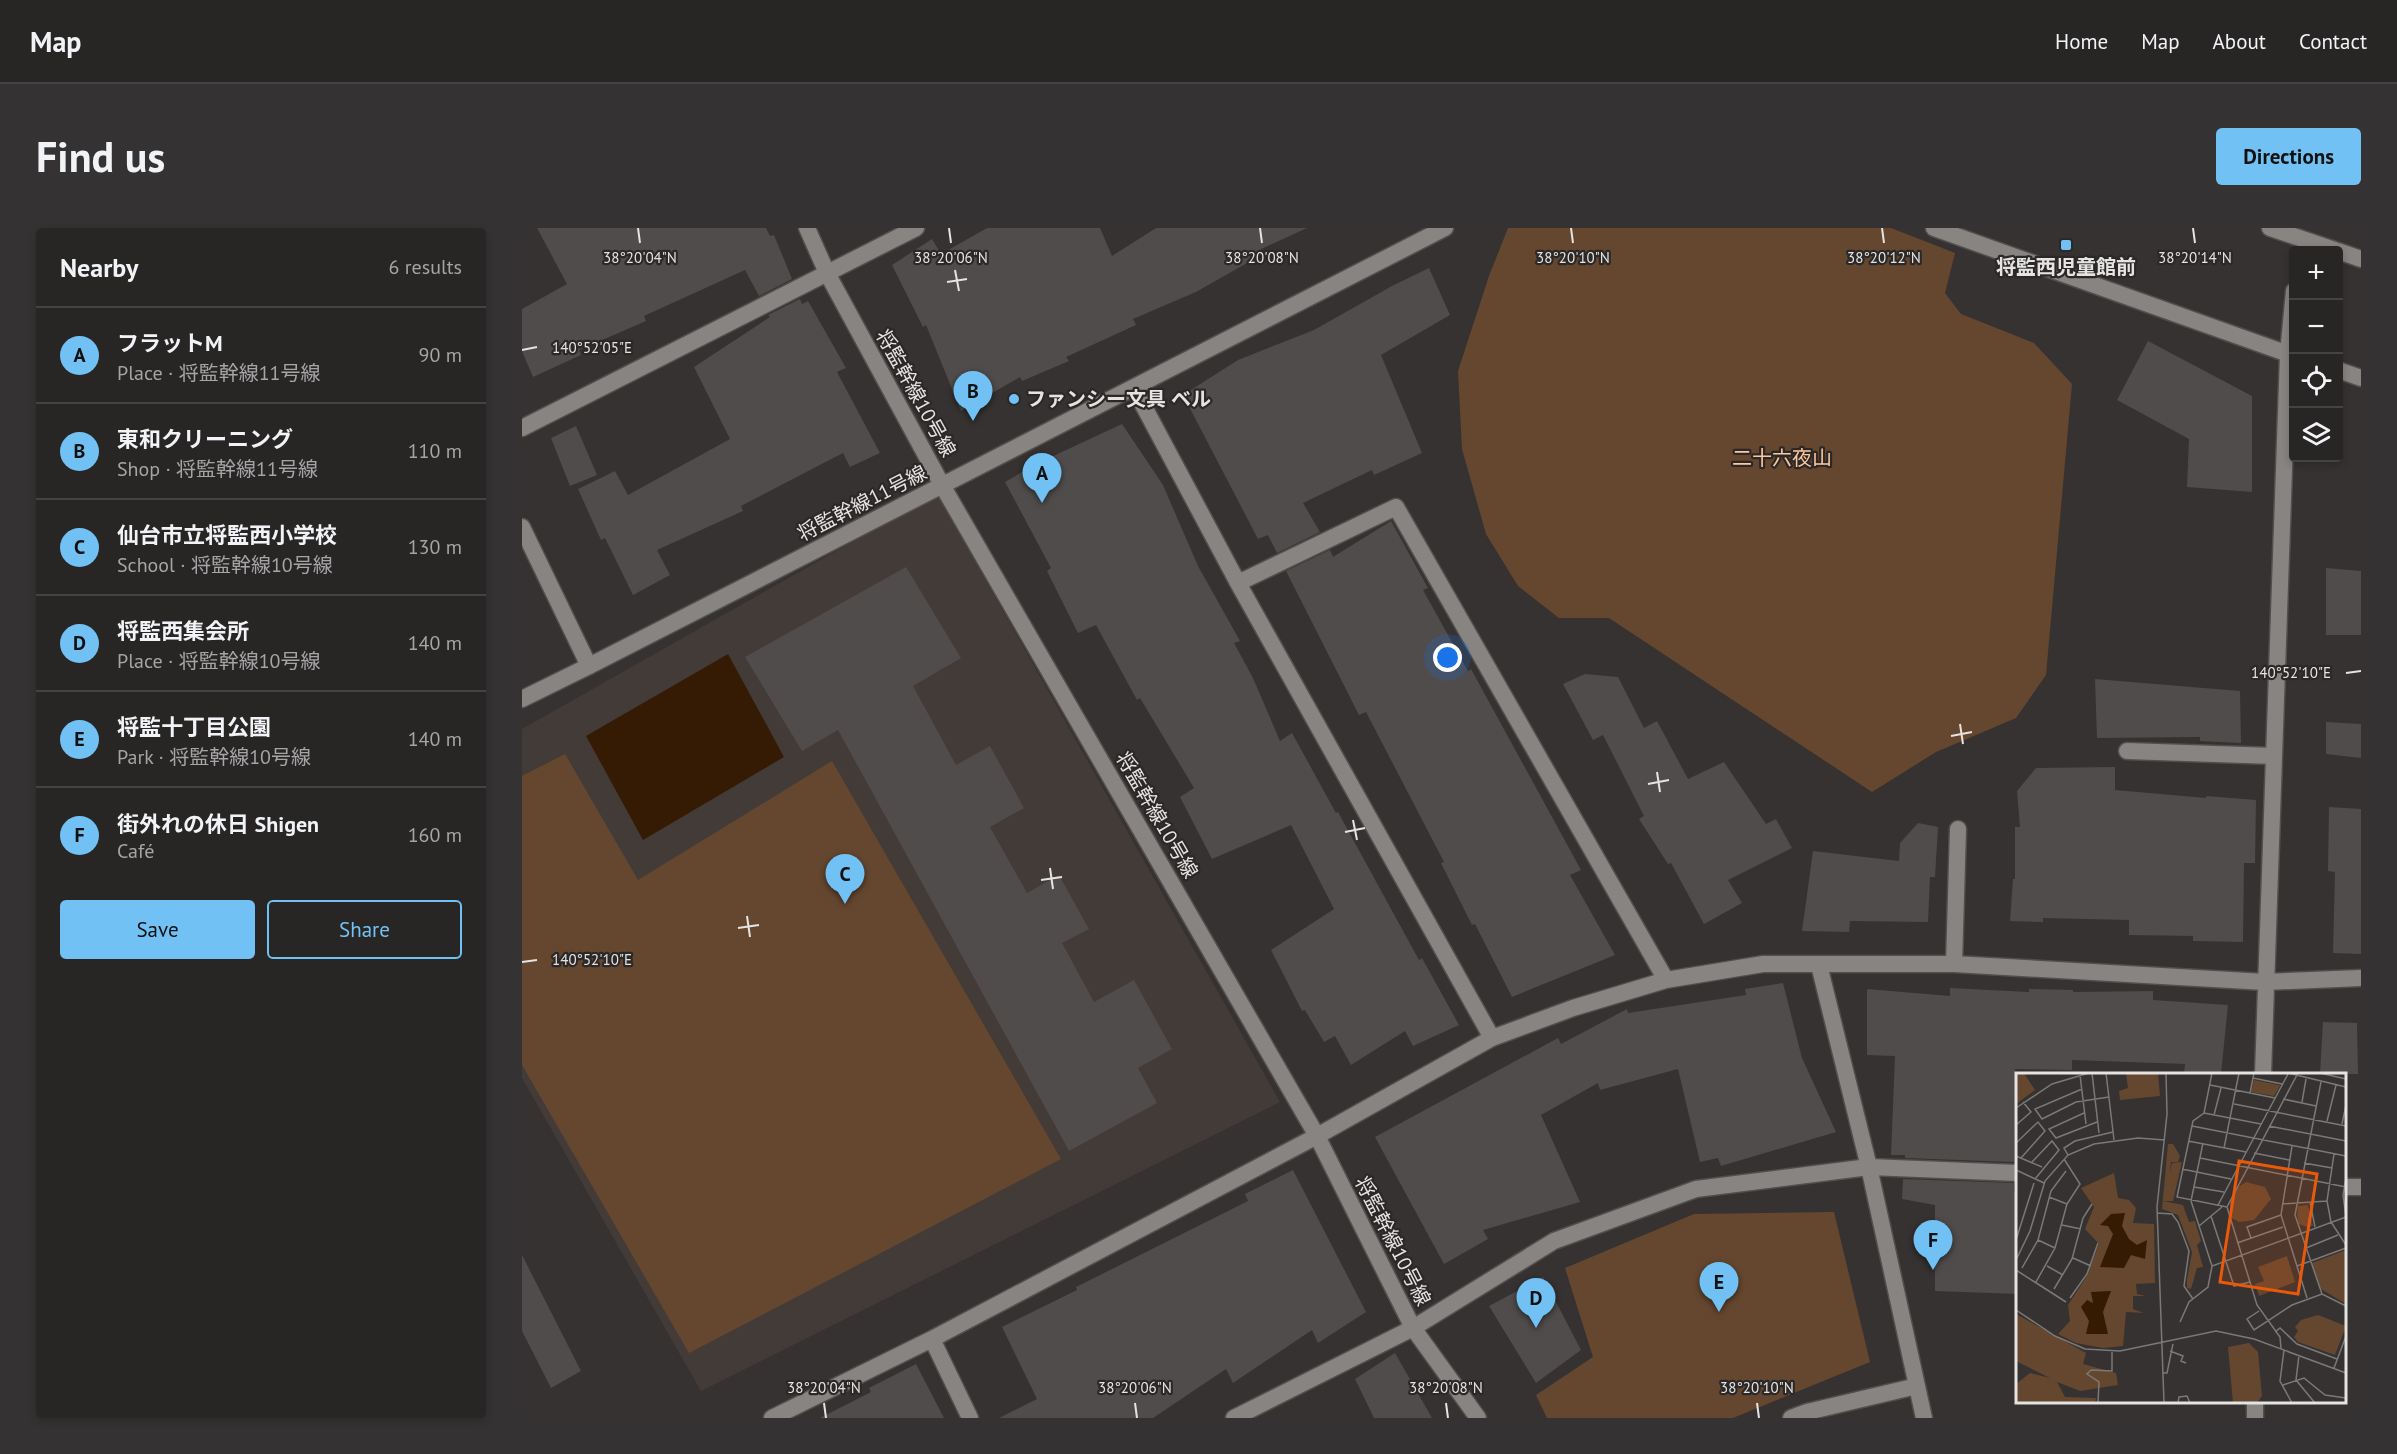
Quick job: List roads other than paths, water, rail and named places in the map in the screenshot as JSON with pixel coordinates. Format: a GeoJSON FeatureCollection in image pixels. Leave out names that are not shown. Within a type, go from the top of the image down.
{"type":"FeatureCollection","features":[{"type":"Feature","properties":{"kind":"street","name":"将監幹線10号線"},"geometry":{"type":"LineString","coordinates":[[807,228],[827,273],[942,485],[1317,1136],[1413,1328],[1478,1418]]}},
{"type":"Feature","properties":{"kind":"street"},"geometry":{"type":"LineString","coordinates":[[522,428],[916,228]]}},
{"type":"Feature","properties":{"kind":"street","name":"将監幹線11号線"},"geometry":{"type":"LineString","coordinates":[[522,699],[1445,228]]}},
{"type":"Feature","properties":{"kind":"street"},"geometry":{"type":"LineString","coordinates":[[1934,228],[2289,354]]}},
{"type":"Feature","properties":{"kind":"street"},"geometry":{"type":"LineString","coordinates":[[2270,228],[2320,246]]}},
{"type":"Feature","properties":{"kind":"street"},"geometry":{"type":"LineString","coordinates":[[2343,253],[2361,259]]}},
{"type":"Feature","properties":{"kind":"street"},"geometry":{"type":"LineString","coordinates":[[2291,354],[2294,300]]}},
{"type":"Feature","properties":{"kind":"street"},"geometry":{"type":"LineString","coordinates":[[2343,372],[2361,378]]}},
{"type":"Feature","properties":{"kind":"street"},"geometry":{"type":"LineString","coordinates":[[1134,388],[1238,583],[1492,1038]]}},
{"type":"Feature","properties":{"kind":"street"},"geometry":{"type":"LineString","coordinates":[[2263,1073],[2289,402]]}},
{"type":"Feature","properties":{"kind":"street"},"geometry":{"type":"LineString","coordinates":[[1238,583],[1396,507],[1666,980]]}},
{"type":"Feature","properties":{"kind":"street"},"geometry":{"type":"LineString","coordinates":[[522,527],[589,666]]}},
{"type":"Feature","properties":{"kind":"street"},"geometry":{"type":"LineString","coordinates":[[2127,751],[2274,756]]}},
{"type":"Feature","properties":{"kind":"street"},"geometry":{"type":"LineString","coordinates":[[1954,964],[1958,829]]}},
{"type":"Feature","properties":{"kind":"street"},"geometry":{"type":"LineString","coordinates":[[772,1418],[932,1339],[1317,1136],[1492,1038],[1573,1008],[1666,980],[1763,964],[1954,964],[2265,982],[2361,978]]}},
{"type":"Feature","properties":{"kind":"street"},"geometry":{"type":"LineString","coordinates":[[1819,965],[1869,1167],[1924,1418]]}},
{"type":"Feature","properties":{"kind":"street"},"geometry":{"type":"LineString","coordinates":[[1234,1418],[1413,1328],[1554,1241],[1696,1188],[1869,1167],[2016,1173]]}},
{"type":"Feature","properties":{"kind":"street"},"geometry":{"type":"LineString","coordinates":[[2346,1187],[2361,1188]]}},
{"type":"Feature","properties":{"kind":"street"},"geometry":{"type":"LineString","coordinates":[[932,1339],[970,1418]]}},
{"type":"Feature","properties":{"kind":"street"},"geometry":{"type":"LineString","coordinates":[[1791,1418],[1807,1412],[1917,1386]]}},
{"type":"Feature","properties":{"kind":"place","name":"将監西児童館前"},"geometry":{"type":"Point","coordinates":[2066,245]}},
{"type":"Feature","properties":{"kind":"place","name":"ファンシー文具 ベル"},"geometry":{"type":"Point","coordinates":[1014,399]}},
{"type":"Feature","properties":{"kind":"place","name":"東和クリーニング"},"geometry":{"type":"Point","coordinates":[973,421]}},
{"type":"Feature","properties":{"kind":"place","name":"フラットM"},"geometry":{"type":"Point","coordinates":[1042,503]}},
{"type":"Feature","properties":{"kind":"place","name":"仙台市立将監西小学校"},"geometry":{"type":"Point","coordinates":[845,904]}},
{"type":"Feature","properties":{"kind":"place","name":"街外れの休日 Shigen"},"geometry":{"type":"Point","coordinates":[1933,1270]}},
{"type":"Feature","properties":{"kind":"place","name":"将監十丁目公園"},"geometry":{"type":"Point","coordinates":[1719,1312]}},
{"type":"Feature","properties":{"kind":"place","name":"将監西集会所"},"geometry":{"type":"Point","coordinates":[1536,1328]}},
{"type":"Feature","properties":{"kind":"park label","name":"二十六夜山"},"geometry":{"type":"Point","coordinates":[1782,458]}}]}
